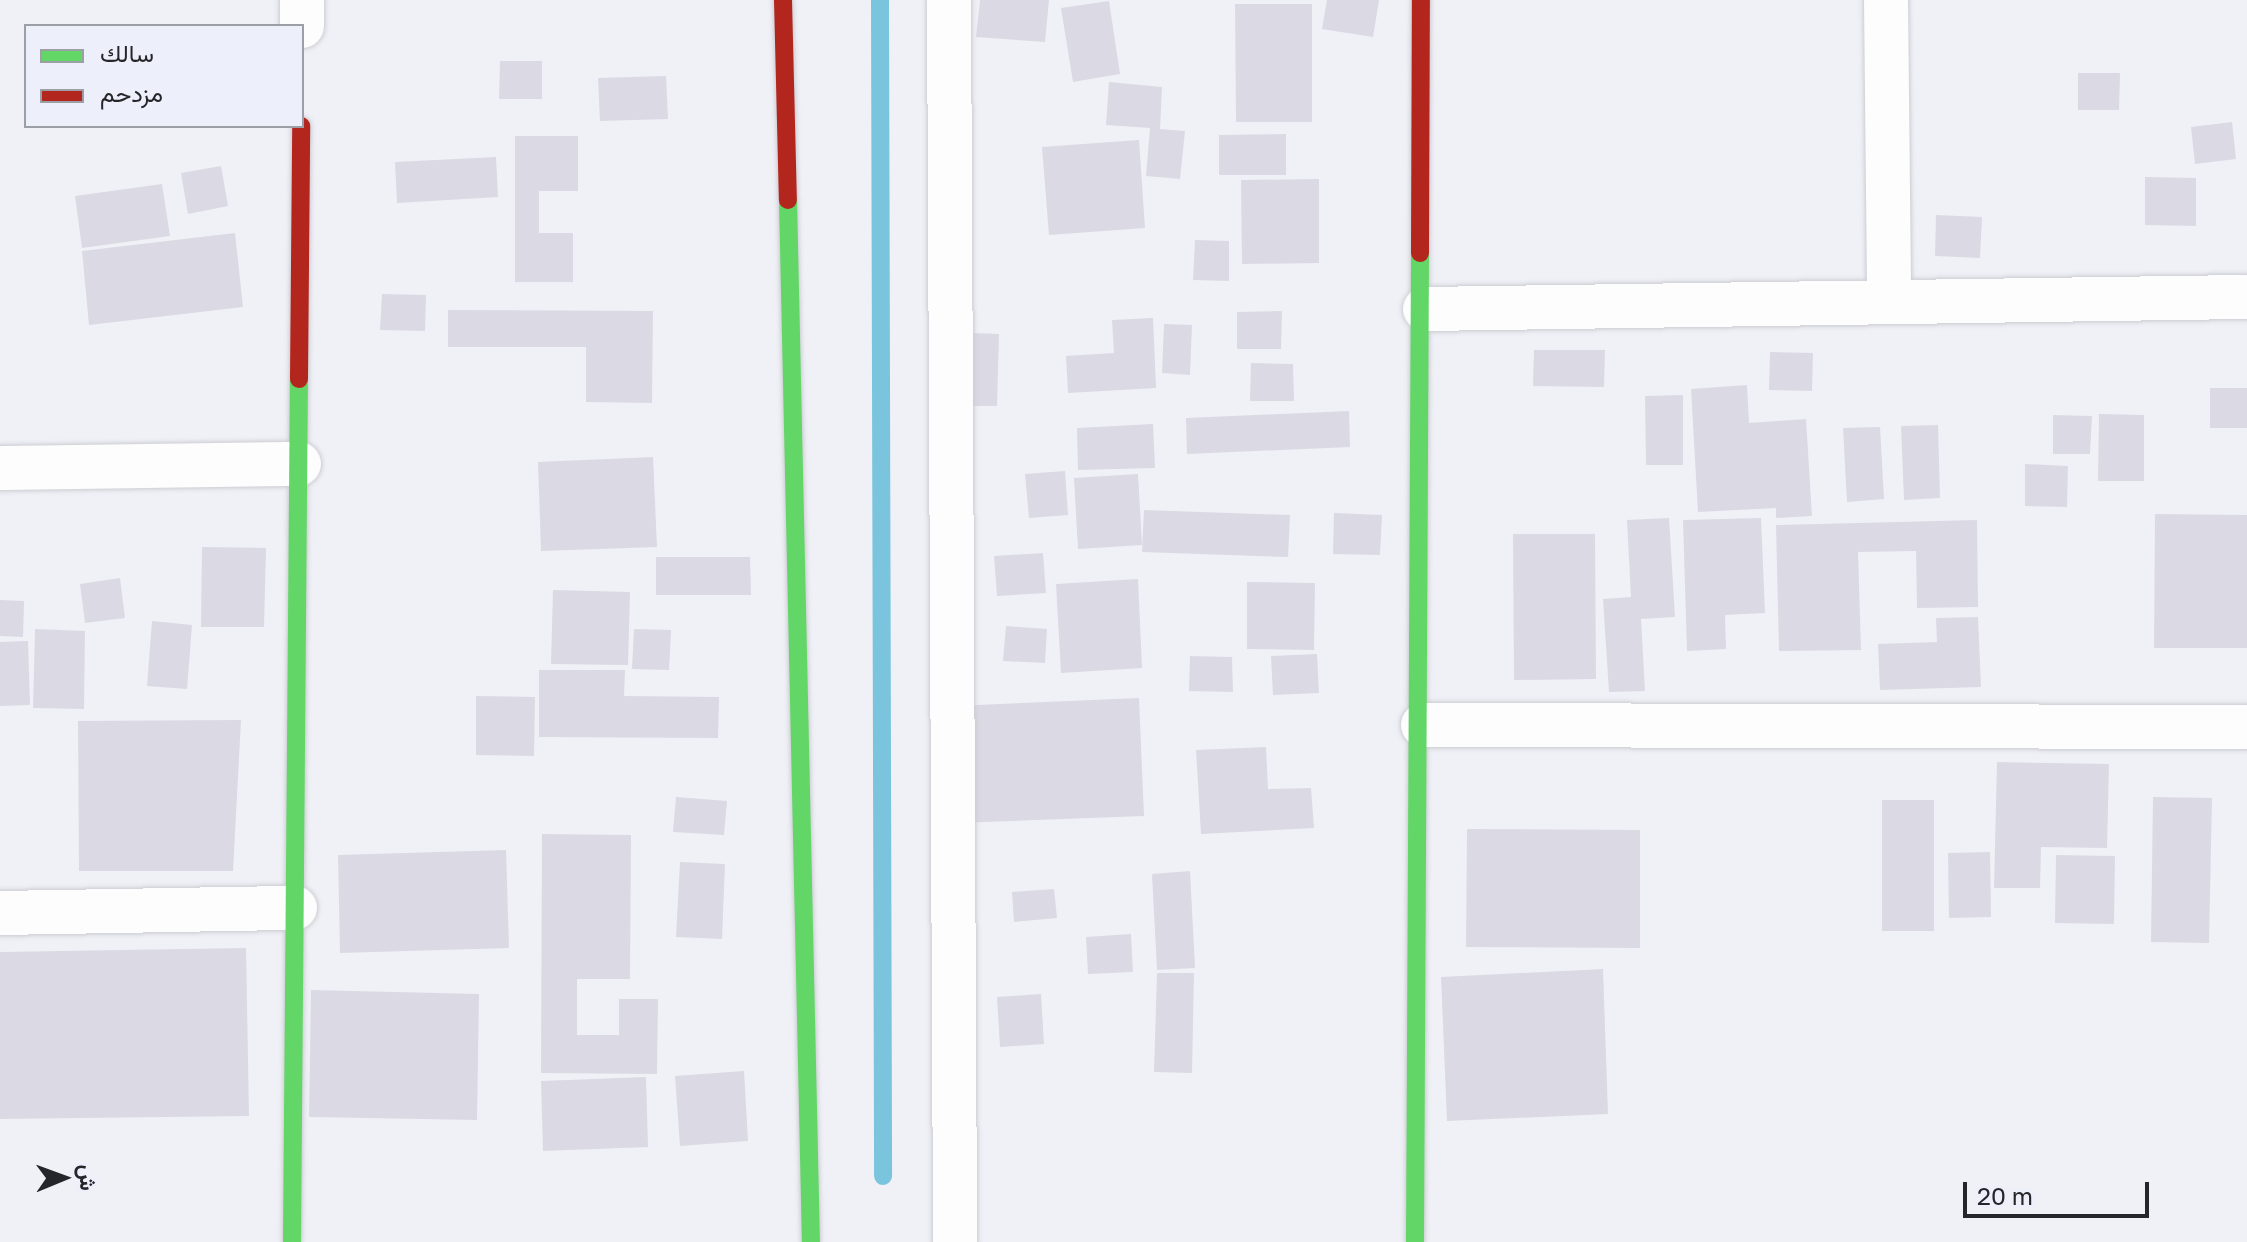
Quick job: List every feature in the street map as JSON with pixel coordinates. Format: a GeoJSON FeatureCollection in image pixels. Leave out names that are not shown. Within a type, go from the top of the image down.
{"type":"FeatureCollection","features":[{"type":"Feature","properties":{"kind":"street"},"geometry":{"type":"LineString","coordinates":[[302,0],[302,24]]}},
{"type":"Feature","properties":{"kind":"street"},"geometry":{"type":"LineString","coordinates":[[783,0],[811,1242]]}},
{"type":"Feature","properties":{"kind":"street"},"geometry":{"type":"LineString","coordinates":[[949,0],[955,1242]]}},
{"type":"Feature","properties":{"kind":"street"},"geometry":{"type":"LineString","coordinates":[[1415,1242],[1423,725],[1425,309],[1421,0]]}},
{"type":"Feature","properties":{"kind":"street"},"geometry":{"type":"LineString","coordinates":[[1886,0],[1889,301]]}},
{"type":"Feature","properties":{"kind":"street"},"geometry":{"type":"LineString","coordinates":[[292,1242],[301,128]]}},
{"type":"Feature","properties":{"kind":"street"},"geometry":{"type":"LineString","coordinates":[[1425,309],[2247,297]]}},
{"type":"Feature","properties":{"kind":"street"},"geometry":{"type":"LineString","coordinates":[[0,468],[299,464]]}},
{"type":"Feature","properties":{"kind":"street"},"geometry":{"type":"LineString","coordinates":[[1423,725],[2247,727]]}},
{"type":"Feature","properties":{"kind":"street"},"geometry":{"type":"LineString","coordinates":[[0,913],[295,908]]}},
{"type":"Feature","properties":{"kind":"building"},"geometry":{"type":"Polygon","coordinates":[[[980,0],[1049,0],[1045,42],[976,37],[980,0]]]}},
{"type":"Feature","properties":{"kind":"building"},"geometry":{"type":"Polygon","coordinates":[[[1327,0],[1379,0],[1373,37],[1322,29],[1327,0]]]}},
{"type":"Feature","properties":{"kind":"building"},"geometry":{"type":"Polygon","coordinates":[[[1109,1],[1120,74],[1073,82],[1061,8],[1109,1]]]}},
{"type":"Feature","properties":{"kind":"building"},"geometry":{"type":"Polygon","coordinates":[[[1235,4],[1312,4],[1312,122],[1236,122],[1235,4]]]}},
{"type":"Feature","properties":{"kind":"building"},"geometry":{"type":"Polygon","coordinates":[[[500,61],[542,61],[542,99],[499,99],[500,61]]]}},
{"type":"Feature","properties":{"kind":"building"},"geometry":{"type":"Polygon","coordinates":[[[2078,73],[2120,73],[2119,110],[2078,110],[2078,73]]]}},
{"type":"Feature","properties":{"kind":"building"},"geometry":{"type":"Polygon","coordinates":[[[666,76],[668,119],[600,121],[598,78],[666,76]]]}},
{"type":"Feature","properties":{"kind":"building"},"geometry":{"type":"Polygon","coordinates":[[[1109,82],[1162,87],[1160,129],[1185,131],[1180,179],[1146,176],[1150,128],[1106,125],[1109,82]]]}},
{"type":"Feature","properties":{"kind":"building"},"geometry":{"type":"Polygon","coordinates":[[[2232,122],[2236,159],[2195,164],[2191,127],[2232,122]]]}},
{"type":"Feature","properties":{"kind":"building"},"geometry":{"type":"Polygon","coordinates":[[[1286,134],[1286,175],[1219,175],[1219,135],[1286,134]]]}},
{"type":"Feature","properties":{"kind":"building"},"geometry":{"type":"Polygon","coordinates":[[[515,136],[578,136],[578,191],[539,191],[539,233],[573,233],[573,282],[515,282],[515,136]]]}},
{"type":"Feature","properties":{"kind":"building"},"geometry":{"type":"Polygon","coordinates":[[[1139,140],[1145,228],[1049,235],[1042,147],[1139,140]]]}},
{"type":"Feature","properties":{"kind":"building"},"geometry":{"type":"Polygon","coordinates":[[[496,157],[498,197],[397,203],[395,162],[496,157]]]}},
{"type":"Feature","properties":{"kind":"building"},"geometry":{"type":"Polygon","coordinates":[[[221,166],[228,206],[188,214],[181,173],[221,166]]]}},
{"type":"Feature","properties":{"kind":"building"},"geometry":{"type":"Polygon","coordinates":[[[2145,177],[2196,178],[2196,226],[2145,225],[2145,177]]]}},
{"type":"Feature","properties":{"kind":"building"},"geometry":{"type":"Polygon","coordinates":[[[1319,179],[1319,263],[1242,264],[1241,180],[1319,179]]]}},
{"type":"Feature","properties":{"kind":"building"},"geometry":{"type":"Polygon","coordinates":[[[162,184],[170,236],[82,248],[75,196],[162,184]]]}},
{"type":"Feature","properties":{"kind":"building"},"geometry":{"type":"Polygon","coordinates":[[[1936,215],[1982,217],[1980,258],[1935,256],[1936,215]]]}},
{"type":"Feature","properties":{"kind":"building"},"geometry":{"type":"Polygon","coordinates":[[[235,233],[243,307],[89,325],[82,251],[235,233]]]}},
{"type":"Feature","properties":{"kind":"building"},"geometry":{"type":"Polygon","coordinates":[[[1195,240],[1229,241],[1229,281],[1193,280],[1195,240]]]}},
{"type":"Feature","properties":{"kind":"building"},"geometry":{"type":"Polygon","coordinates":[[[382,294],[426,295],[425,331],[380,330],[382,294]]]}},
{"type":"Feature","properties":{"kind":"building"},"geometry":{"type":"Polygon","coordinates":[[[448,310],[653,311],[652,403],[586,402],[586,347],[448,347],[448,310]]]}},
{"type":"Feature","properties":{"kind":"building"},"geometry":{"type":"Polygon","coordinates":[[[1282,311],[1281,349],[1237,349],[1237,312],[1282,311]]]}},
{"type":"Feature","properties":{"kind":"building"},"geometry":{"type":"Polygon","coordinates":[[[1153,318],[1156,388],[1068,393],[1066,356],[1114,353],[1112,320],[1153,318]]]}},
{"type":"Feature","properties":{"kind":"building"},"geometry":{"type":"Polygon","coordinates":[[[1164,324],[1192,325],[1190,375],[1162,373],[1164,324]]]}},
{"type":"Feature","properties":{"kind":"building"},"geometry":{"type":"Polygon","coordinates":[[[972,333],[999,334],[997,406],[970,406],[972,333]]]}},
{"type":"Feature","properties":{"kind":"building"},"geometry":{"type":"Polygon","coordinates":[[[1534,350],[1605,350],[1604,387],[1533,386],[1534,350]]]}},
{"type":"Feature","properties":{"kind":"building"},"geometry":{"type":"Polygon","coordinates":[[[1770,352],[1813,353],[1812,391],[1769,390],[1770,352]]]}},
{"type":"Feature","properties":{"kind":"building"},"geometry":{"type":"Polygon","coordinates":[[[1251,363],[1293,364],[1294,401],[1250,401],[1251,363]]]}},
{"type":"Feature","properties":{"kind":"building"},"geometry":{"type":"Polygon","coordinates":[[[1747,385],[1749,423],[1806,419],[1812,516],[1776,518],[1776,508],[1698,512],[1691,389],[1747,385]]]}},
{"type":"Feature","properties":{"kind":"building"},"geometry":{"type":"Polygon","coordinates":[[[2210,388],[2247,388],[2247,428],[2210,428],[2210,388]]]}},
{"type":"Feature","properties":{"kind":"building"},"geometry":{"type":"Polygon","coordinates":[[[1683,395],[1683,465],[1646,465],[1645,396],[1683,395]]]}},
{"type":"Feature","properties":{"kind":"building"},"geometry":{"type":"Polygon","coordinates":[[[1349,411],[1350,447],[1187,454],[1186,418],[1349,411]]]}},
{"type":"Feature","properties":{"kind":"building"},"geometry":{"type":"Polygon","coordinates":[[[2099,414],[2144,415],[2144,481],[2098,481],[2099,414]]]}},
{"type":"Feature","properties":{"kind":"building"},"geometry":{"type":"Polygon","coordinates":[[[2053,415],[2092,416],[2090,454],[2053,454],[2053,415]]]}},
{"type":"Feature","properties":{"kind":"building"},"geometry":{"type":"Polygon","coordinates":[[[1153,424],[1155,468],[1078,470],[1077,428],[1153,424]]]}},
{"type":"Feature","properties":{"kind":"building"},"geometry":{"type":"Polygon","coordinates":[[[1938,425],[1940,498],[1904,500],[1901,426],[1938,425]]]}},
{"type":"Feature","properties":{"kind":"building"},"geometry":{"type":"Polygon","coordinates":[[[1880,427],[1884,499],[1847,502],[1843,428],[1880,427]]]}},
{"type":"Feature","properties":{"kind":"building"},"geometry":{"type":"Polygon","coordinates":[[[653,457],[657,547],[541,551],[538,462],[653,457]]]}},
{"type":"Feature","properties":{"kind":"building"},"geometry":{"type":"Polygon","coordinates":[[[2025,464],[2068,466],[2067,507],[2025,506],[2025,464]]]}},
{"type":"Feature","properties":{"kind":"building"},"geometry":{"type":"Polygon","coordinates":[[[1065,471],[1068,515],[1029,518],[1025,474],[1065,471]]]}},
{"type":"Feature","properties":{"kind":"building"},"geometry":{"type":"Polygon","coordinates":[[[1138,474],[1142,545],[1078,549],[1074,478],[1138,474]]]}},
{"type":"Feature","properties":{"kind":"building"},"geometry":{"type":"Polygon","coordinates":[[[1144,510],[1290,515],[1288,557],[1142,552],[1144,510]]]}},
{"type":"Feature","properties":{"kind":"building"},"geometry":{"type":"Polygon","coordinates":[[[1334,513],[1382,515],[1380,555],[1333,554],[1334,513]]]}},
{"type":"Feature","properties":{"kind":"building"},"geometry":{"type":"Polygon","coordinates":[[[2155,514],[2247,515],[2247,648],[2154,648],[2155,514]]]}},
{"type":"Feature","properties":{"kind":"building"},"geometry":{"type":"Polygon","coordinates":[[[1669,518],[1675,617],[1641,619],[1645,691],[1609,692],[1603,599],[1631,597],[1627,520],[1669,518]]]}},
{"type":"Feature","properties":{"kind":"building"},"geometry":{"type":"Polygon","coordinates":[[[1761,518],[1765,613],[1725,615],[1726,649],[1687,651],[1683,520],[1761,518]]]}},
{"type":"Feature","properties":{"kind":"building"},"geometry":{"type":"Polygon","coordinates":[[[1977,520],[1978,607],[1917,608],[1916,551],[1858,552],[1861,650],[1779,651],[1776,525],[1977,520]]]}},
{"type":"Feature","properties":{"kind":"building"},"geometry":{"type":"Polygon","coordinates":[[[1513,534],[1595,534],[1596,679],[1514,680],[1513,534]]]}},
{"type":"Feature","properties":{"kind":"building"},"geometry":{"type":"Polygon","coordinates":[[[202,547],[266,548],[264,627],[201,627],[202,547]]]}},
{"type":"Feature","properties":{"kind":"building"},"geometry":{"type":"Polygon","coordinates":[[[1043,553],[1046,593],[997,596],[994,556],[1043,553]]]}},
{"type":"Feature","properties":{"kind":"building"},"geometry":{"type":"Polygon","coordinates":[[[656,557],[750,557],[751,595],[656,595],[656,557]]]}},
{"type":"Feature","properties":{"kind":"building"},"geometry":{"type":"Polygon","coordinates":[[[120,578],[125,618],[85,623],[80,584],[120,578]]]}},
{"type":"Feature","properties":{"kind":"building"},"geometry":{"type":"Polygon","coordinates":[[[1138,579],[1142,668],[1061,673],[1056,584],[1138,579]]]}},
{"type":"Feature","properties":{"kind":"building"},"geometry":{"type":"Polygon","coordinates":[[[1247,582],[1315,583],[1314,650],[1247,649],[1247,582]]]}},
{"type":"Feature","properties":{"kind":"building"},"geometry":{"type":"Polygon","coordinates":[[[553,590],[630,592],[628,665],[551,664],[553,590]]]}},
{"type":"Feature","properties":{"kind":"building"},"geometry":{"type":"Polygon","coordinates":[[[0,600],[24,601],[23,637],[0,636],[0,600]]]}},
{"type":"Feature","properties":{"kind":"building"},"geometry":{"type":"Polygon","coordinates":[[[1978,617],[1981,687],[1880,690],[1878,644],[1937,642],[1936,618],[1978,617]]]}},
{"type":"Feature","properties":{"kind":"building"},"geometry":{"type":"Polygon","coordinates":[[[152,621],[192,625],[187,689],[147,686],[152,621]]]}},
{"type":"Feature","properties":{"kind":"building"},"geometry":{"type":"Polygon","coordinates":[[[1006,626],[1047,629],[1045,663],[1003,661],[1006,626]]]}},
{"type":"Feature","properties":{"kind":"building"},"geometry":{"type":"Polygon","coordinates":[[[35,629],[85,631],[84,709],[33,708],[35,629]]]}},
{"type":"Feature","properties":{"kind":"building"},"geometry":{"type":"Polygon","coordinates":[[[634,629],[671,630],[669,670],[632,669],[634,629]]]}},
{"type":"Feature","properties":{"kind":"building"},"geometry":{"type":"Polygon","coordinates":[[[28,641],[30,705],[0,706],[0,642],[28,641]]]}},
{"type":"Feature","properties":{"kind":"building"},"geometry":{"type":"Polygon","coordinates":[[[1317,654],[1319,693],[1273,695],[1271,656],[1317,654]]]}},
{"type":"Feature","properties":{"kind":"building"},"geometry":{"type":"Polygon","coordinates":[[[1190,656],[1232,657],[1233,692],[1189,691],[1190,656]]]}},
{"type":"Feature","properties":{"kind":"building"},"geometry":{"type":"Polygon","coordinates":[[[539,670],[625,670],[624,696],[719,697],[718,738],[539,737],[539,670]]]}},
{"type":"Feature","properties":{"kind":"building"},"geometry":{"type":"Polygon","coordinates":[[[476,696],[535,697],[534,756],[476,755],[476,696]]]}},
{"type":"Feature","properties":{"kind":"building"},"geometry":{"type":"Polygon","coordinates":[[[1139,698],[1144,816],[958,823],[954,706],[1139,698]]]}},
{"type":"Feature","properties":{"kind":"building"},"geometry":{"type":"Polygon","coordinates":[[[241,720],[233,871],[79,871],[78,721],[241,720]]]}},
{"type":"Feature","properties":{"kind":"building"},"geometry":{"type":"Polygon","coordinates":[[[1266,747],[1268,789],[1311,788],[1314,828],[1201,834],[1196,750],[1266,747]]]}},
{"type":"Feature","properties":{"kind":"building"},"geometry":{"type":"Polygon","coordinates":[[[1997,762],[2109,764],[2107,848],[2041,847],[2040,888],[1994,888],[1997,762]]]}},
{"type":"Feature","properties":{"kind":"building"},"geometry":{"type":"Polygon","coordinates":[[[676,797],[727,801],[724,835],[673,832],[676,797]]]}},
{"type":"Feature","properties":{"kind":"building"},"geometry":{"type":"Polygon","coordinates":[[[2153,797],[2212,798],[2209,943],[2151,942],[2153,797]]]}},
{"type":"Feature","properties":{"kind":"building"},"geometry":{"type":"Polygon","coordinates":[[[1882,800],[1934,800],[1934,931],[1882,931],[1882,800]]]}},
{"type":"Feature","properties":{"kind":"building"},"geometry":{"type":"Polygon","coordinates":[[[1467,829],[1640,830],[1640,948],[1466,947],[1467,829]]]}},
{"type":"Feature","properties":{"kind":"building"},"geometry":{"type":"Polygon","coordinates":[[[542,834],[631,835],[630,979],[577,979],[577,1035],[619,1035],[619,999],[658,999],[657,1074],[541,1073],[542,834]]]}},
{"type":"Feature","properties":{"kind":"building"},"geometry":{"type":"Polygon","coordinates":[[[506,850],[509,948],[340,953],[338,855],[506,850]]]}},
{"type":"Feature","properties":{"kind":"building"},"geometry":{"type":"Polygon","coordinates":[[[1990,852],[1991,917],[1949,918],[1948,853],[1990,852]]]}},
{"type":"Feature","properties":{"kind":"building"},"geometry":{"type":"Polygon","coordinates":[[[2056,855],[2115,856],[2114,924],[2055,923],[2056,855]]]}},
{"type":"Feature","properties":{"kind":"building"},"geometry":{"type":"Polygon","coordinates":[[[680,862],[725,864],[722,939],[676,937],[680,862]]]}},
{"type":"Feature","properties":{"kind":"building"},"geometry":{"type":"Polygon","coordinates":[[[1190,871],[1195,968],[1157,970],[1152,874],[1190,871]]]}},
{"type":"Feature","properties":{"kind":"building"},"geometry":{"type":"Polygon","coordinates":[[[1054,889],[1057,918],[1014,922],[1012,892],[1054,889]]]}},
{"type":"Feature","properties":{"kind":"building"},"geometry":{"type":"Polygon","coordinates":[[[1131,934],[1133,972],[1088,974],[1086,937],[1131,934]]]}},
{"type":"Feature","properties":{"kind":"building"},"geometry":{"type":"Polygon","coordinates":[[[246,948],[249,1116],[0,1119],[0,952],[246,948]]]}},
{"type":"Feature","properties":{"kind":"building"},"geometry":{"type":"Polygon","coordinates":[[[1603,969],[1608,1114],[1447,1121],[1441,977],[1603,969]]]}},
{"type":"Feature","properties":{"kind":"building"},"geometry":{"type":"Polygon","coordinates":[[[1157,973],[1194,973],[1192,1073],[1154,1072],[1157,973]]]}},
{"type":"Feature","properties":{"kind":"building"},"geometry":{"type":"Polygon","coordinates":[[[311,990],[479,994],[477,1120],[309,1117],[311,990]]]}},
{"type":"Feature","properties":{"kind":"building"},"geometry":{"type":"Polygon","coordinates":[[[1041,994],[1044,1044],[1000,1047],[997,997],[1041,994]]]}},
{"type":"Feature","properties":{"kind":"building"},"geometry":{"type":"Polygon","coordinates":[[[744,1071],[748,1141],[680,1146],[675,1076],[744,1071]]]}},
{"type":"Feature","properties":{"kind":"building"},"geometry":{"type":"Polygon","coordinates":[[[646,1077],[648,1147],[543,1151],[541,1081],[646,1077]]]}},
{"type":"Feature","properties":{"kind":"waterway"},"geometry":{"type":"LineString","coordinates":[[880,0],[883,1176]]}},
{"type":"Feature","properties":{"kind":"traffic: fast"},"geometry":{"type":"LineString","coordinates":[[788,200],[811,1242]]}},
{"type":"Feature","properties":{"kind":"traffic: fast"},"geometry":{"type":"LineString","coordinates":[[1415,1242],[1420,253]]}},
{"type":"Feature","properties":{"kind":"traffic: fast"},"geometry":{"type":"LineString","coordinates":[[292,1242],[299,379]]}},
{"type":"Feature","properties":{"kind":"traffic: jam"},"geometry":{"type":"LineString","coordinates":[[783,0],[788,200]]}},
{"type":"Feature","properties":{"kind":"traffic: jam"},"geometry":{"type":"LineString","coordinates":[[1420,253],[1421,0]]}},
{"type":"Feature","properties":{"kind":"traffic: jam"},"geometry":{"type":"LineString","coordinates":[[299,379],[301,128]]}}]}
